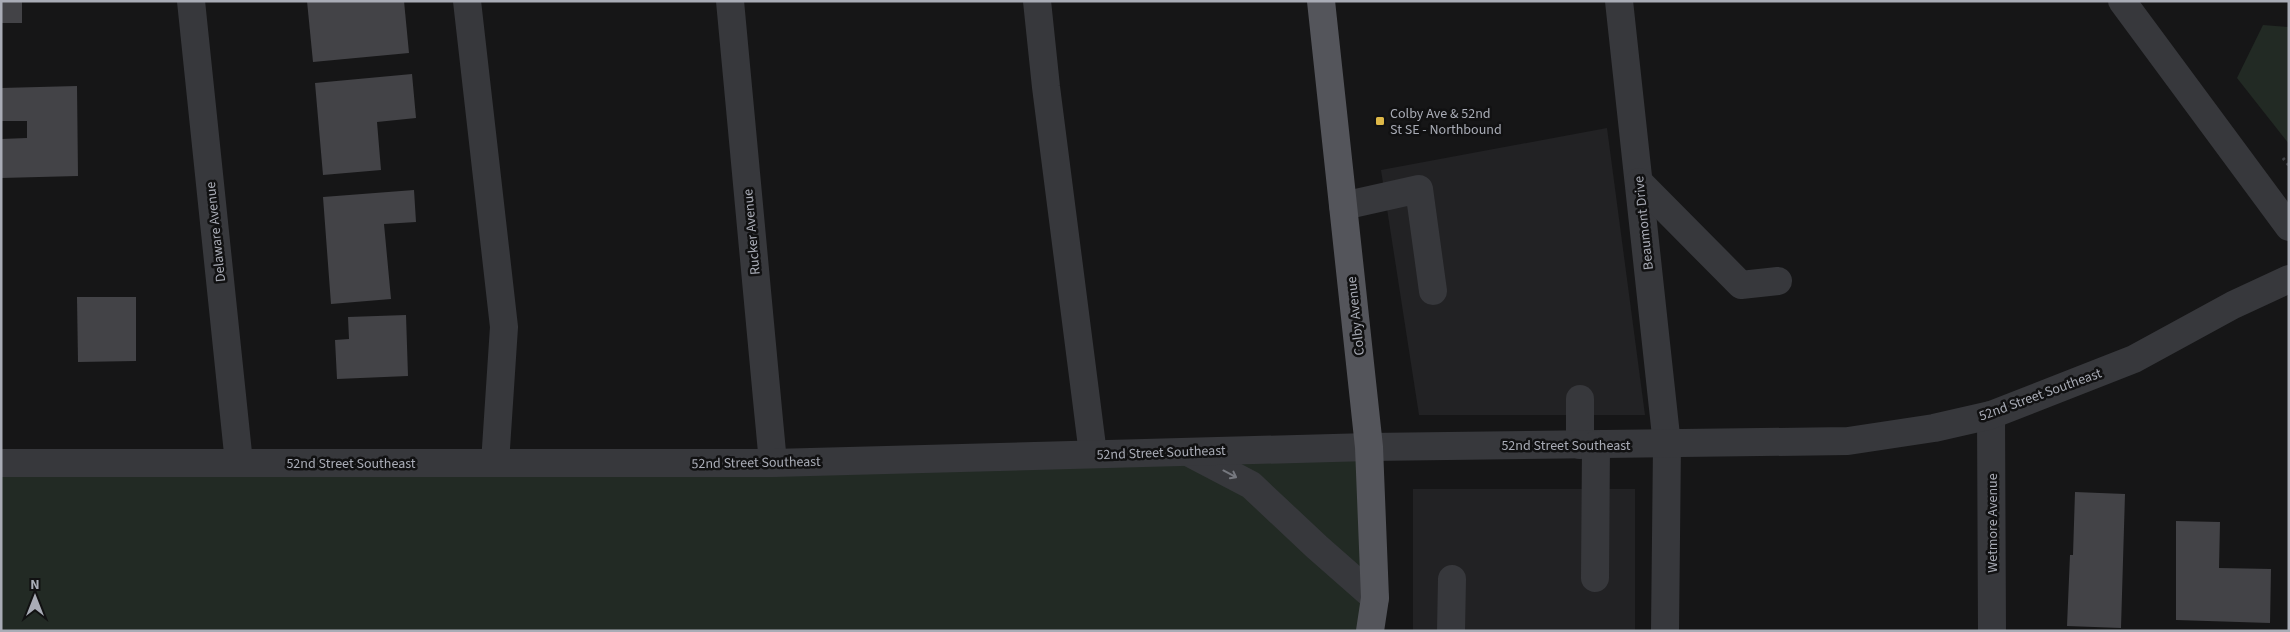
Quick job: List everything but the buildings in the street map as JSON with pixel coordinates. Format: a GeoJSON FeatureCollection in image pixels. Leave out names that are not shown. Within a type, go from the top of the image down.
{"type":"FeatureCollection","features":[{"type":"Feature","properties":{"kind":"main road","name":"Colby Avenue"},"geometry":{"type":"LineString","coordinates":[[1321,1],[1369,447],[1375,598],[1370,631]]}},
{"type":"Feature","properties":{"kind":"street","name":"Delaware Avenue"},"geometry":{"type":"LineString","coordinates":[[191,1],[239,463]]}},
{"type":"Feature","properties":{"kind":"street"},"geometry":{"type":"LineString","coordinates":[[467,1],[504,327],[494,463]]}},
{"type":"Feature","properties":{"kind":"street","name":"Rucker Avenue"},"geometry":{"type":"LineString","coordinates":[[730,1],[773,463]]}},
{"type":"Feature","properties":{"kind":"street"},"geometry":{"type":"LineString","coordinates":[[1038,1],[1046,87],[1093,454]]}},
{"type":"Feature","properties":{"kind":"street","name":"Beaumont Drive"},"geometry":{"type":"LineString","coordinates":[[1619,1],[1668,445],[1665,631]]}},
{"type":"Feature","properties":{"kind":"street"},"geometry":{"type":"LineString","coordinates":[[2122,1],[2289,227]]}},
{"type":"Feature","properties":{"kind":"street"},"geometry":{"type":"LineString","coordinates":[[1639,182],[1740,285],[1778,281]]}},
{"type":"Feature","properties":{"kind":"street"},"geometry":{"type":"LineString","coordinates":[[1343,206],[1419,189],[1433,291]]}},
{"type":"Feature","properties":{"kind":"street","name":"52nd Street Southeast"},"geometry":{"type":"LineString","coordinates":[[1,463],[773,463],[1369,447],[1668,445],[1848,441],[1934,428],[1992,415],[2134,358],[2289,279]]}},
{"type":"Feature","properties":{"kind":"street"},"geometry":{"type":"LineString","coordinates":[[1580,400],[1588,445],[1595,578]]}},
{"type":"Feature","properties":{"kind":"street","name":"Wetmore Avenue"},"geometry":{"type":"LineString","coordinates":[[1992,415],[1992,631]]}},
{"type":"Feature","properties":{"kind":"street"},"geometry":{"type":"LineString","coordinates":[[1187,452],[1251,485],[1375,598]]}},
{"type":"Feature","properties":{"kind":"street"},"geometry":{"type":"LineString","coordinates":[[1451,631],[1452,579]]}},
{"type":"Feature","properties":{"kind":"shaded area"},"geometry":{"type":"Polygon","coordinates":[[[2263,25],[2289,27],[2289,144],[2237,78],[2263,25]]]}},
{"type":"Feature","properties":{"kind":"shaded area"},"geometry":{"type":"Polygon","coordinates":[[[1607,128],[1645,415],[1419,415],[1381,170],[1607,128]]]}},
{"type":"Feature","properties":{"kind":"shaded area"},"geometry":{"type":"Polygon","coordinates":[[[1369,447],[1370,631],[1,631],[1,463],[1369,447]]]}},
{"type":"Feature","properties":{"kind":"shaded area"},"geometry":{"type":"Polygon","coordinates":[[[1413,489],[1635,489],[1635,631],[1413,631],[1413,489]]]}},
{"type":"Feature","properties":{"kind":"place","name":"Colby Ave & 52nd St SE - Northbound"},"geometry":{"type":"Point","coordinates":[1380,121]}}]}
